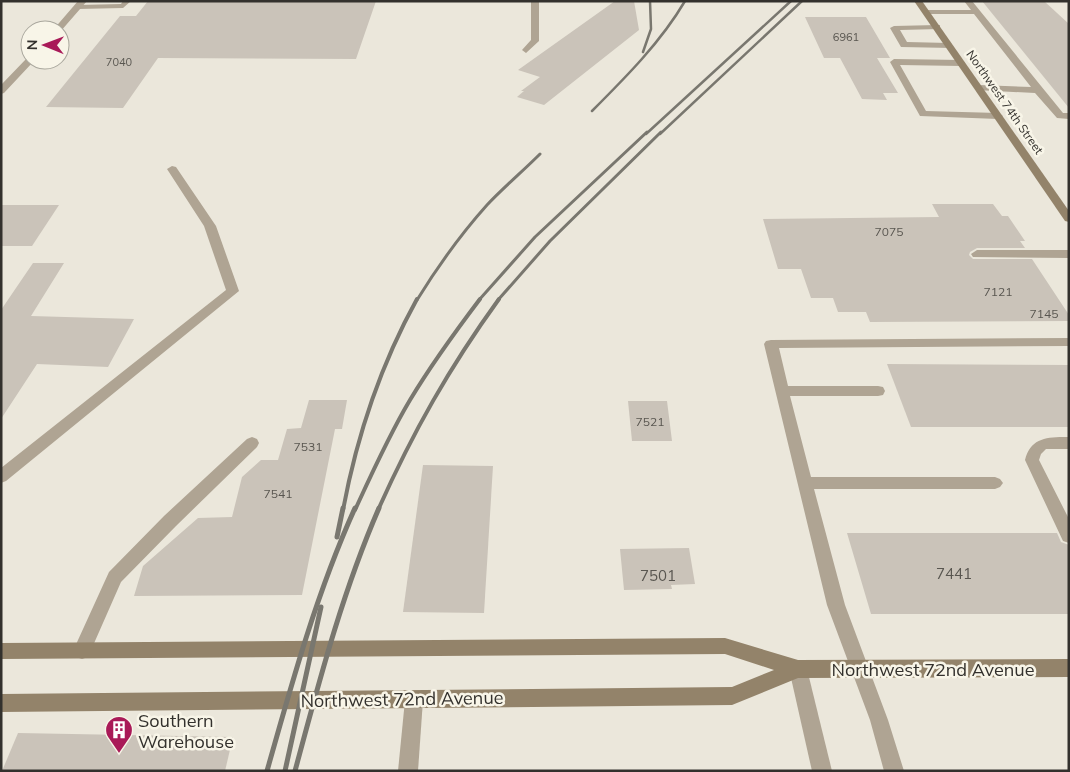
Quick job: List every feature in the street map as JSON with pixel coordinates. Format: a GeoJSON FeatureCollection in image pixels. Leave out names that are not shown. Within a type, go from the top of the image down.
{"type":"FeatureCollection","features":[{"type":"Feature","properties":{"kind":"main road","name":"Northwest 74th Street"},"geometry":{"type":"LineString","coordinates":[[918,1],[1069,219]]}},
{"type":"Feature","properties":{"kind":"main road","name":"Northwest 72nd Avenue"},"geometry":{"type":"LineString","coordinates":[[1,651],[725,646],[798,670]]}},
{"type":"Feature","properties":{"kind":"main road","name":"Northwest 72nd Avenue"},"geometry":{"type":"LineString","coordinates":[[1,703],[732,696],[798,670],[860,668],[1069,668]]}},
{"type":"Feature","properties":{"kind":"street"},"geometry":{"type":"LineString","coordinates":[[66,20],[81,4],[123,6],[127,1]]}},
{"type":"Feature","properties":{"kind":"street"},"geometry":{"type":"LineString","coordinates":[[526,50],[535,41],[535,1]]}},
{"type":"Feature","properties":{"kind":"street"},"geometry":{"type":"LineString","coordinates":[[968,1],[1060,116],[1069,116]]}},
{"type":"Feature","properties":{"kind":"street"},"geometry":{"type":"LineString","coordinates":[[926,12],[977,12]]}},
{"type":"Feature","properties":{"kind":"street"},"geometry":{"type":"LineString","coordinates":[[937,28],[894,28],[904,45],[949,46]]}},
{"type":"Feature","properties":{"kind":"street"},"geometry":{"type":"LineString","coordinates":[[961,63],[894,62],[923,114],[998,116]]}},
{"type":"Feature","properties":{"kind":"street"},"geometry":{"type":"LineString","coordinates":[[1,91],[21,70]]}},
{"type":"Feature","properties":{"kind":"street"},"geometry":{"type":"LineString","coordinates":[[979,88],[1038,90]]}},
{"type":"Feature","properties":{"kind":"street"},"geometry":{"type":"LineString","coordinates":[[1,477],[233,291],[210,226],[172,169]]}},
{"type":"Feature","properties":{"kind":"street"},"geometry":{"type":"LineString","coordinates":[[977,254],[1069,254]]}},
{"type":"Feature","properties":{"kind":"street"},"geometry":{"type":"LineString","coordinates":[[894,771],[879,720],[836,605],[771,344],[1069,342]]}},
{"type":"Feature","properties":{"kind":"street"},"geometry":{"type":"LineString","coordinates":[[782,391],[878,391]]}},
{"type":"Feature","properties":{"kind":"street"},"geometry":{"type":"LineString","coordinates":[[82,651],[115,577],[170,521],[252,443]]}},
{"type":"Feature","properties":{"kind":"street"},"geometry":{"type":"LineString","coordinates":[[1069,443],[1045,443],[1037,447],[1033,452],[1032,460],[1069,536]]}},
{"type":"Feature","properties":{"kind":"street"},"geometry":{"type":"LineString","coordinates":[[805,483],[996,483]]}},
{"type":"Feature","properties":{"kind":"street"},"geometry":{"type":"LineString","coordinates":[[798,670],[822,771]]}},
{"type":"Feature","properties":{"kind":"street"},"geometry":{"type":"LineString","coordinates":[[408,771],[414,700]]}},
{"type":"Feature","properties":{"kind":"building"},"geometry":{"type":"Polygon","coordinates":[[[148,1],[376,1],[356,59],[158,58],[123,108],[46,107],[120,16],[136,16],[148,1]]]}},
{"type":"Feature","properties":{"kind":"building"},"geometry":{"type":"Polygon","coordinates":[[[615,1],[634,1],[639,30],[544,105],[517,97],[524,91],[521,91],[540,77],[518,70],[615,1]]]}},
{"type":"Feature","properties":{"kind":"building"},"geometry":{"type":"Polygon","coordinates":[[[982,1],[1044,1],[1069,24],[1069,108],[982,1]]]}},
{"type":"Feature","properties":{"kind":"building"},"geometry":{"type":"Polygon","coordinates":[[[805,17],[866,17],[890,58],[877,58],[898,93],[883,93],[887,100],[862,99],[840,58],[824,58],[805,17]]]}},
{"type":"Feature","properties":{"kind":"building"},"geometry":{"type":"Polygon","coordinates":[[[932,204],[993,204],[1002,216],[1008,216],[1025,241],[1020,241],[1025,248],[977,248],[970,252],[969,255],[973,259],[1032,259],[1069,315],[1069,321],[870,322],[866,312],[838,312],[833,298],[811,298],[801,269],[778,269],[763,219],[939,217],[932,204]]]}},
{"type":"Feature","properties":{"kind":"building"},"geometry":{"type":"Polygon","coordinates":[[[1,205],[59,205],[32,246],[1,246],[1,205]]]}},
{"type":"Feature","properties":{"kind":"building"},"geometry":{"type":"Polygon","coordinates":[[[33,263],[64,263],[31,316],[134,319],[108,367],[37,364],[1,419],[1,310],[33,263]]]}},
{"type":"Feature","properties":{"kind":"building"},"geometry":{"type":"Polygon","coordinates":[[[887,364],[1069,365],[1069,427],[911,427],[887,364]]]}},
{"type":"Feature","properties":{"kind":"building"},"geometry":{"type":"Polygon","coordinates":[[[309,400],[347,400],[342,429],[335,429],[302,595],[134,596],[143,566],[198,518],[232,517],[242,477],[261,460],[278,460],[287,429],[301,428],[309,400]]]}},
{"type":"Feature","properties":{"kind":"building"},"geometry":{"type":"Polygon","coordinates":[[[628,401],[667,401],[672,441],[632,441],[628,401]]]}},
{"type":"Feature","properties":{"kind":"building"},"geometry":{"type":"Polygon","coordinates":[[[423,465],[493,466],[484,613],[403,612],[423,465]]]}},
{"type":"Feature","properties":{"kind":"building"},"geometry":{"type":"Polygon","coordinates":[[[847,533],[1057,533],[1061,542],[1069,545],[1069,614],[871,614],[847,533]]]}},
{"type":"Feature","properties":{"kind":"building"},"geometry":{"type":"Polygon","coordinates":[[[689,548],[695,584],[671,585],[672,589],[624,590],[620,549],[689,548]]]}},
{"type":"Feature","properties":{"kind":"building","name":"Southern Warehouse"},"geometry":{"type":"Polygon","coordinates":[[[18,733],[233,737],[225,771],[2,771],[18,733]]]}},
{"type":"Feature","properties":{"kind":"railway"},"geometry":{"type":"LineString","coordinates":[[643,52],[651,29],[650,1]]}},
{"type":"Feature","properties":{"kind":"railway"},"geometry":{"type":"LineString","coordinates":[[592,111],[630,73],[654,45],[685,1]]}},
{"type":"Feature","properties":{"kind":"railway"},"geometry":{"type":"LineString","coordinates":[[646,134],[791,1]]}},
{"type":"Feature","properties":{"kind":"railway"},"geometry":{"type":"LineString","coordinates":[[660,134],[802,1]]}},
{"type":"Feature","properties":{"kind":"railway"},"geometry":{"type":"LineString","coordinates":[[479,300],[535,237],[647,132]]}},
{"type":"Feature","properties":{"kind":"railway"},"geometry":{"type":"LineString","coordinates":[[498,300],[550,241],[661,132]]}},
{"type":"Feature","properties":{"kind":"railway"},"geometry":{"type":"LineString","coordinates":[[417,300],[450,251],[477,216],[493,198],[540,154]]}},
{"type":"Feature","properties":{"kind":"railway"},"geometry":{"type":"LineString","coordinates":[[343,510],[355,455],[371,402],[392,350],[417,299]]}},
{"type":"Feature","properties":{"kind":"railway"},"geometry":{"type":"LineString","coordinates":[[355,510],[402,413],[426,374],[480,299]]}},
{"type":"Feature","properties":{"kind":"railway"},"geometry":{"type":"LineString","coordinates":[[378,510],[418,427],[464,350],[499,299]]}},
{"type":"Feature","properties":{"kind":"railway"},"geometry":{"type":"LineString","coordinates":[[337,537],[343,508]]}},
{"type":"Feature","properties":{"kind":"railway"},"geometry":{"type":"LineString","coordinates":[[267,771],[317,605],[355,508]]}},
{"type":"Feature","properties":{"kind":"railway"},"geometry":{"type":"LineString","coordinates":[[295,771],[342,605],[379,508]]}},
{"type":"Feature","properties":{"kind":"railway"},"geometry":{"type":"LineString","coordinates":[[285,771],[321,607]]}},
{"type":"Feature","properties":{"kind":"place","name":"Southern Warehouse"},"geometry":{"type":"Point","coordinates":[119,754]}}]}
